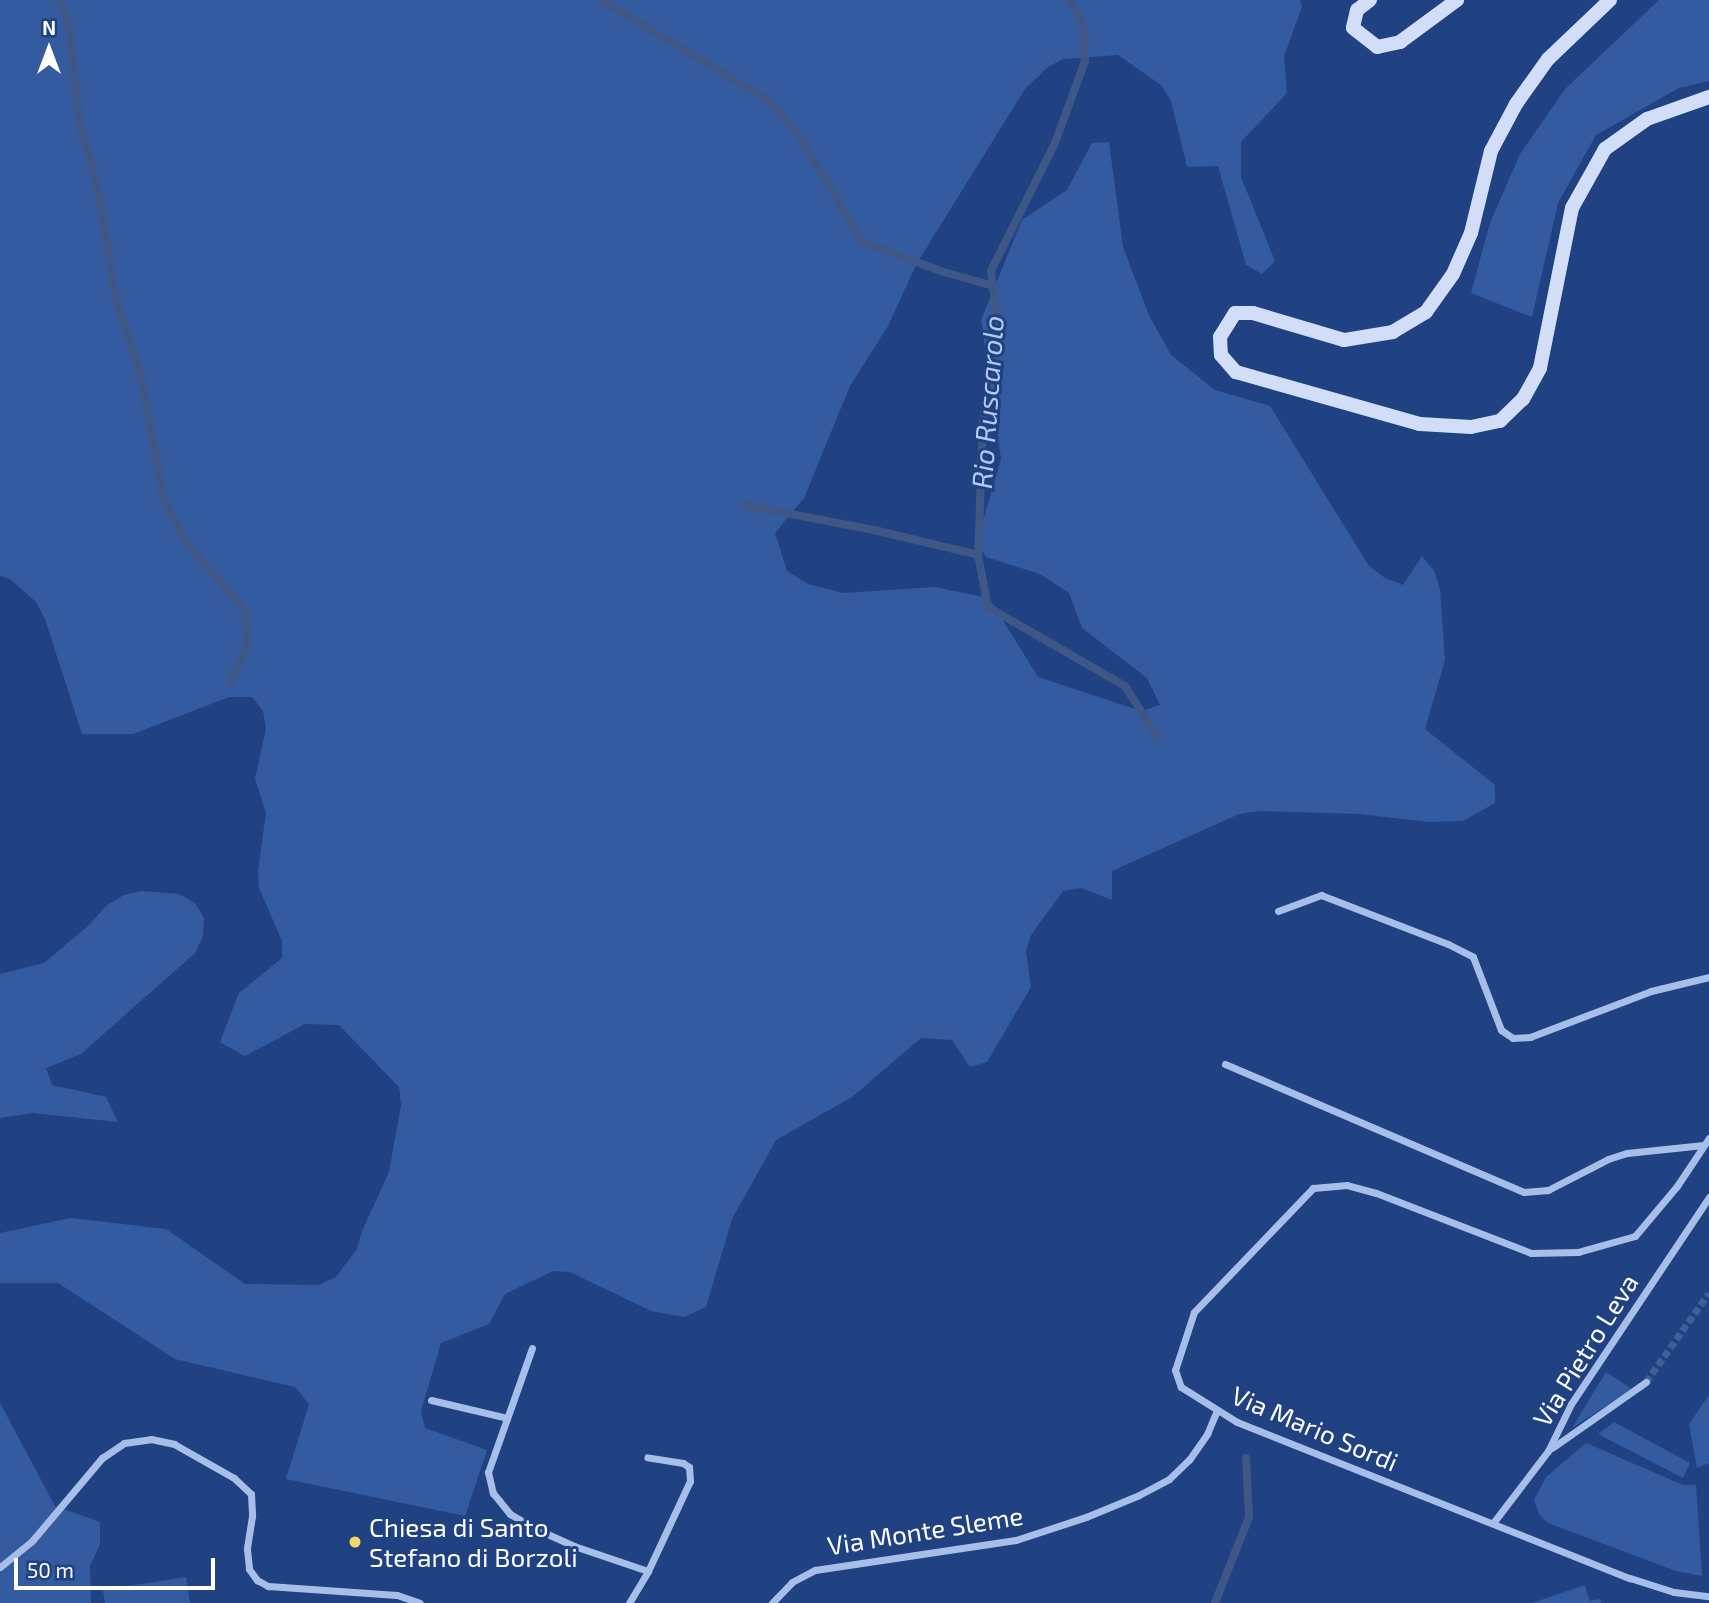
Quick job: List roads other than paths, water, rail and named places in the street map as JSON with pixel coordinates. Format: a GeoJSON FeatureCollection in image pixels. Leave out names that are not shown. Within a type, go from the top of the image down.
{"type":"FeatureCollection","features":[{"type":"Feature","properties":{"kind":"street"},"geometry":{"type":"LineString","coordinates":[[1370,0],[1357,10],[1353,28],[1377,47],[1399,42],[1457,0]]}},
{"type":"Feature","properties":{"kind":"street"},"geometry":{"type":"LineString","coordinates":[[1610,0],[1548,59],[1516,104],[1491,151],[1471,233],[1453,274],[1426,312],[1393,332],[1343,340],[1253,313],[1235,313],[1220,337],[1221,355],[1236,372],[1420,424],[1471,427],[1500,421],[1522,399],[1540,368],[1572,208],[1605,149],[1647,119],[1709,97]]}},
{"type":"Feature","properties":{"kind":"street"},"geometry":{"type":"LineString","coordinates":[[1278,911],[1321,895],[1448,944],[1473,957],[1501,1030],[1513,1038],[1530,1037],[1651,990],[1709,977]]}},
{"type":"Feature","properties":{"kind":"street"},"geometry":{"type":"LineString","coordinates":[[1225,1064],[1524,1192],[1548,1190],[1608,1159],[1627,1153],[1707,1142]]}},
{"type":"Feature","properties":{"kind":"street","name":"Via Mario Sordi"},"geometry":{"type":"LineString","coordinates":[[1707,1142],[1677,1186],[1635,1236],[1578,1252],[1531,1253],[1377,1193],[1347,1185],[1313,1188],[1194,1311],[1175,1370],[1181,1387],[1217,1411],[1630,1578],[1674,1592],[1709,1596]]}},
{"type":"Feature","properties":{"kind":"street","name":"Via Pietro Leva"},"geometry":{"type":"LineString","coordinates":[[1493,1522],[1548,1451],[1571,1404],[1709,1197]]}},
{"type":"Feature","properties":{"kind":"street"},"geometry":{"type":"LineString","coordinates":[[532,1348],[488,1472],[489,1483],[498,1503],[510,1514],[575,1546],[648,1571]]}},
{"type":"Feature","properties":{"kind":"street"},"geometry":{"type":"LineString","coordinates":[[1548,1451],[1646,1382]]}},
{"type":"Feature","properties":{"kind":"street"},"geometry":{"type":"LineString","coordinates":[[431,1401],[507,1418]]}},
{"type":"Feature","properties":{"kind":"street","name":"Via Monte Sleme"},"geometry":{"type":"LineString","coordinates":[[772,1603],[792,1581],[815,1570],[1016,1540],[1086,1517],[1139,1495],[1169,1479],[1189,1460],[1207,1434],[1217,1411]]}},
{"type":"Feature","properties":{"kind":"street"},"geometry":{"type":"LineString","coordinates":[[0,1567],[32,1541],[102,1458],[124,1443],[151,1439],[184,1449],[234,1478],[251,1494],[252,1516],[247,1549],[249,1569],[257,1580],[268,1586],[397,1595],[420,1603]]}},
{"type":"Feature","properties":{"kind":"street"},"geometry":{"type":"LineString","coordinates":[[629,1603],[676,1514],[690,1475],[683,1463],[647,1457]]}},
{"type":"Feature","properties":{"kind":"waterway"},"geometry":{"type":"LineString","coordinates":[[60,0],[69,27],[79,120],[98,190],[115,294],[142,381],[163,497],[183,538],[245,612],[247,643],[231,683]]}},
{"type":"Feature","properties":{"kind":"waterway"},"geometry":{"type":"LineString","coordinates":[[601,0],[770,101],[800,137],[862,242],[944,272],[993,286]]}},
{"type":"Feature","properties":{"kind":"waterway","name":"Rio Ruscarolo"},"geometry":{"type":"LineString","coordinates":[[1070,0],[1083,24],[1085,61],[1055,143],[991,271],[997,318],[983,421],[978,555],[988,607],[1125,686],[1158,738]]}},
{"type":"Feature","properties":{"kind":"waterway"},"geometry":{"type":"LineString","coordinates":[[744,505],[874,530],[978,555]]}},
{"type":"Feature","properties":{"kind":"waterway","name":"Rio Ruscarolo"},"geometry":{"type":"LineString","coordinates":[[1215,1603],[1249,1517],[1246,1458]]}},
{"type":"Feature","properties":{"kind":"tunnel"},"geometry":{"type":"LineString","coordinates":[[1646,1382],[1709,1293]]}},
{"type":"Feature","properties":{"kind":"place","name":"Chiesa di Santo Stefano di Borzoli"},"geometry":{"type":"Point","coordinates":[355,1542]}}]}
